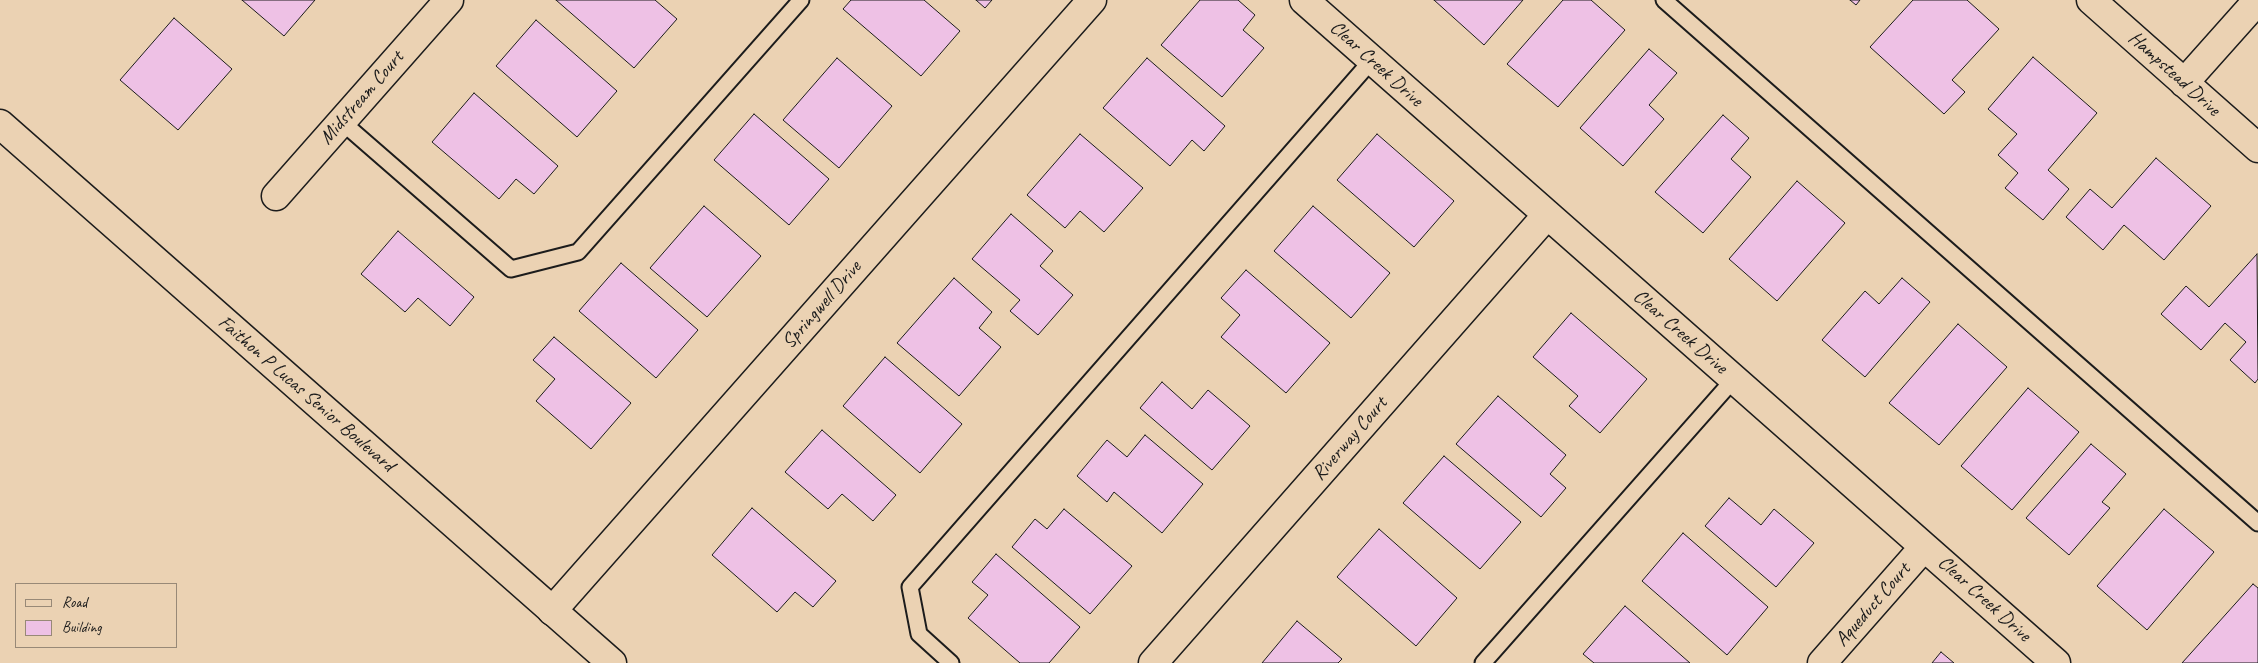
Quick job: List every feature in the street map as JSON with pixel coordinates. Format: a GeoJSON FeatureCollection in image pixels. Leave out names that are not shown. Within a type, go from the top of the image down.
{"type":"FeatureCollection","features":[{"type":"Feature","properties":{"kind":"street","name":"Midstream Court"},"geometry":{"type":"LineString","coordinates":[[276,196],[449,0]]}},
{"type":"Feature","properties":{"kind":"street","name":"Springwell Drive"},"geometry":{"type":"LineString","coordinates":[[552,611],[1092,0]]}},
{"type":"Feature","properties":{"kind":"street","name":"Clear Creek Drive"},"geometry":{"type":"LineString","coordinates":[[1304,0],[2056,663]]}},
{"type":"Feature","properties":{"kind":"street","name":"Hampstead Drive"},"geometry":{"type":"LineString","coordinates":[[2091,0],[2258,148]]}},
{"type":"Feature","properties":{"kind":"street"},"geometry":{"type":"LineString","coordinates":[[2184,83],[2258,0]]}},
{"type":"Feature","properties":{"kind":"street","name":"Faithon P Lucas Senior Boulevard"},"geometry":{"type":"LineString","coordinates":[[0,124],[612,663]]}},
{"type":"Feature","properties":{"kind":"street","name":"Riverway Court"},"geometry":{"type":"LineString","coordinates":[[1153,663],[1547,215]]}},
{"type":"Feature","properties":{"kind":"street","name":"Aqueduct Court"},"geometry":{"type":"LineString","coordinates":[[1822,663],[1924,546]]}},
{"type":"Feature","properties":{"kind":"lane"},"geometry":{"type":"LineString","coordinates":[[342,122],[511,270],[578,252],[801,0]]}},
{"type":"Feature","properties":{"kind":"lane"},"geometry":{"type":"LineString","coordinates":[[1664,0],[2258,523]]}},
{"type":"Feature","properties":{"kind":"lane"},"geometry":{"type":"LineString","coordinates":[[951,663],[918,634],[910,587],[1372,60]]}},
{"type":"Feature","properties":{"kind":"lane"},"geometry":{"type":"LineString","coordinates":[[1483,663],[1734,379]]}},
{"type":"Feature","properties":{"kind":"building"},"geometry":{"type":"Polygon","coordinates":[[[242,0],[315,0],[284,36],[242,0]]]}},
{"type":"Feature","properties":{"kind":"building"},"geometry":{"type":"Polygon","coordinates":[[[556,0],[655,0],[677,19],[634,68],[556,0]]]}},
{"type":"Feature","properties":{"kind":"building"},"geometry":{"type":"Polygon","coordinates":[[[851,0],[924,0],[960,31],[921,76],[843,9],[851,0]]]}},
{"type":"Feature","properties":{"kind":"building"},"geometry":{"type":"Polygon","coordinates":[[[976,0],[992,0],[985,8],[976,0]]]}},
{"type":"Feature","properties":{"kind":"building"},"geometry":{"type":"Polygon","coordinates":[[[1200,0],[1238,0],[1255,15],[1243,30],[1264,48],[1222,97],[1161,45],[1200,0]]]}},
{"type":"Feature","properties":{"kind":"building"},"geometry":{"type":"Polygon","coordinates":[[[1434,0],[1523,0],[1484,45],[1434,0]]]}},
{"type":"Feature","properties":{"kind":"building"},"geometry":{"type":"Polygon","coordinates":[[[1563,0],[1591,0],[1625,30],[1558,107],[1507,64],[1563,0]]]}},
{"type":"Feature","properties":{"kind":"building"},"geometry":{"type":"Polygon","coordinates":[[[1850,0],[1860,0],[1856,5],[1850,0]]]}},
{"type":"Feature","properties":{"kind":"building"},"geometry":{"type":"Polygon","coordinates":[[[1913,0],[1967,0],[1999,29],[1952,80],[1965,92],[1944,114],[1870,47],[1913,0]]]}},
{"type":"Feature","properties":{"kind":"building"},"geometry":{"type":"Polygon","coordinates":[[[174,18],[232,69],[178,130],[120,80],[174,18]]]}},
{"type":"Feature","properties":{"kind":"building"},"geometry":{"type":"Polygon","coordinates":[[[536,20],[617,91],[577,137],[496,66],[536,20]]]}},
{"type":"Feature","properties":{"kind":"building"},"geometry":{"type":"Polygon","coordinates":[[[1649,49],[1677,73],[1649,105],[1664,119],[1623,166],[1580,128],[1649,49]]]}},
{"type":"Feature","properties":{"kind":"building"},"geometry":{"type":"Polygon","coordinates":[[[2033,57],[2097,113],[2048,170],[2069,189],[2043,220],[2005,188],[2018,173],[1998,155],[2017,134],[1988,109],[2033,57]]]}},
{"type":"Feature","properties":{"kind":"building"},"geometry":{"type":"Polygon","coordinates":[[[837,58],[892,106],[839,168],[783,120],[837,58]]]}},
{"type":"Feature","properties":{"kind":"building"},"geometry":{"type":"Polygon","coordinates":[[[1147,58],[1225,126],[1204,151],[1192,140],[1170,166],[1103,108],[1147,58]]]}},
{"type":"Feature","properties":{"kind":"building"},"geometry":{"type":"Polygon","coordinates":[[[474,93],[558,166],[534,194],[516,179],[499,199],[432,142],[474,93]]]}},
{"type":"Feature","properties":{"kind":"building"},"geometry":{"type":"Polygon","coordinates":[[[754,114],[829,179],[789,225],[714,160],[754,114]]]}},
{"type":"Feature","properties":{"kind":"building"},"geometry":{"type":"Polygon","coordinates":[[[1723,115],[1749,138],[1731,159],[1751,177],[1703,233],[1655,192],[1723,115]]]}},
{"type":"Feature","properties":{"kind":"building"},"geometry":{"type":"Polygon","coordinates":[[[1080,134],[1143,188],[1104,232],[1080,211],[1065,228],[1027,195],[1080,134]]]}},
{"type":"Feature","properties":{"kind":"building"},"geometry":{"type":"Polygon","coordinates":[[[1377,134],[1454,201],[1414,247],[1337,180],[1377,134]]]}},
{"type":"Feature","properties":{"kind":"building"},"geometry":{"type":"Polygon","coordinates":[[[2156,158],[2211,206],[2164,260],[2124,225],[2103,250],[2066,217],[2090,189],[2112,208],[2156,158]]]}},
{"type":"Feature","properties":{"kind":"building"},"geometry":{"type":"Polygon","coordinates":[[[1797,181],[1845,223],[1777,301],[1729,259],[1797,181]]]}},
{"type":"Feature","properties":{"kind":"building"},"geometry":{"type":"Polygon","coordinates":[[[704,206],[761,256],[707,317],[650,268],[704,206]]]}},
{"type":"Feature","properties":{"kind":"building"},"geometry":{"type":"Polygon","coordinates":[[[1313,206],[1390,273],[1351,318],[1274,251],[1313,206]]]}},
{"type":"Feature","properties":{"kind":"building"},"geometry":{"type":"Polygon","coordinates":[[[1011,214],[1053,251],[1040,266],[1073,295],[1038,335],[1010,311],[1020,300],[972,259],[1011,214]]]}},
{"type":"Feature","properties":{"kind":"building"},"geometry":{"type":"Polygon","coordinates":[[[398,231],[474,297],[450,326],[418,298],[405,312],[361,274],[398,231]]]}},
{"type":"Feature","properties":{"kind":"building"},"geometry":{"type":"Polygon","coordinates":[[[2257,254],[2258,379],[2255,383],[2230,360],[2246,342],[2225,323],[2201,350],[2161,314],[2186,286],[2209,307],[2257,254]]]}},
{"type":"Feature","properties":{"kind":"building"},"geometry":{"type":"Polygon","coordinates":[[[621,263],[698,330],[656,378],[579,311],[621,263]]]}},
{"type":"Feature","properties":{"kind":"building"},"geometry":{"type":"Polygon","coordinates":[[[1246,270],[1330,343],[1286,393],[1221,337],[1240,315],[1221,298],[1246,270]]]}},
{"type":"Feature","properties":{"kind":"building"},"geometry":{"type":"Polygon","coordinates":[[[954,278],[992,312],[979,328],[1001,347],[959,396],[897,343],[954,278]]]}},
{"type":"Feature","properties":{"kind":"building"},"geometry":{"type":"Polygon","coordinates":[[[1902,278],[1930,302],[1865,377],[1822,340],[1865,291],[1879,304],[1902,278]]]}},
{"type":"Feature","properties":{"kind":"building"},"geometry":{"type":"Polygon","coordinates":[[[1571,313],[1647,379],[1600,433],[1569,406],[1578,396],[1533,357],[1571,313]]]}},
{"type":"Feature","properties":{"kind":"building"},"geometry":{"type":"Polygon","coordinates":[[[1958,324],[2007,367],[1939,445],[1889,403],[1958,324]]]}},
{"type":"Feature","properties":{"kind":"building"},"geometry":{"type":"Polygon","coordinates":[[[554,337],[631,403],[591,449],[536,401],[555,379],[533,360],[554,337]]]}},
{"type":"Feature","properties":{"kind":"building"},"geometry":{"type":"Polygon","coordinates":[[[885,357],[962,424],[920,473],[843,406],[885,357]]]}},
{"type":"Feature","properties":{"kind":"building"},"geometry":{"type":"Polygon","coordinates":[[[1162,382],[1192,409],[1208,390],[1250,426],[1212,470],[1140,408],[1162,382]]]}},
{"type":"Feature","properties":{"kind":"building"},"geometry":{"type":"Polygon","coordinates":[[[2028,388],[2079,432],[2012,510],[1961,466],[2028,388]]]}},
{"type":"Feature","properties":{"kind":"building"},"geometry":{"type":"Polygon","coordinates":[[[1498,396],[1566,455],[1550,474],[1566,488],[1541,517],[1456,444],[1498,396]]]}},
{"type":"Feature","properties":{"kind":"building"},"geometry":{"type":"Polygon","coordinates":[[[822,430],[896,495],[873,521],[842,494],[828,509],[785,472],[822,430]]]}},
{"type":"Feature","properties":{"kind":"building"},"geometry":{"type":"Polygon","coordinates":[[[1145,435],[1203,484],[1162,533],[1114,492],[1107,502],[1077,476],[1107,440],[1127,457],[1145,435]]]}},
{"type":"Feature","properties":{"kind":"building"},"geometry":{"type":"Polygon","coordinates":[[[2091,444],[2126,474],[2102,502],[2110,508],[2069,555],[2026,518],[2091,444]]]}},
{"type":"Feature","properties":{"kind":"building"},"geometry":{"type":"Polygon","coordinates":[[[1444,456],[1521,522],[1480,569],[1403,503],[1444,456]]]}},
{"type":"Feature","properties":{"kind":"building"},"geometry":{"type":"Polygon","coordinates":[[[1729,498],[1761,525],[1774,509],[1814,543],[1776,587],[1705,526],[1729,498]]]}},
{"type":"Feature","properties":{"kind":"building"},"geometry":{"type":"Polygon","coordinates":[[[752,508],[836,581],[813,607],[795,592],[777,612],[712,555],[752,508]]]}},
{"type":"Feature","properties":{"kind":"building"},"geometry":{"type":"Polygon","coordinates":[[[1064,509],[1132,566],[1090,614],[1012,547],[1035,519],[1047,529],[1064,509]]]}},
{"type":"Feature","properties":{"kind":"building"},"geometry":{"type":"Polygon","coordinates":[[[2164,509],[2214,552],[2147,630],[2097,586],[2164,509]]]}},
{"type":"Feature","properties":{"kind":"building"},"geometry":{"type":"Polygon","coordinates":[[[1379,529],[1457,598],[1416,646],[1337,577],[1379,529]]]}},
{"type":"Feature","properties":{"kind":"building"},"geometry":{"type":"Polygon","coordinates":[[[1683,533],[1768,607],[1727,655],[1642,581],[1683,533]]]}},
{"type":"Feature","properties":{"kind":"building"},"geometry":{"type":"Polygon","coordinates":[[[996,554],[1080,627],[1049,663],[1020,663],[968,618],[988,595],[972,582],[996,554]]]}},
{"type":"Feature","properties":{"kind":"building"},"geometry":{"type":"Polygon","coordinates":[[[2253,584],[2258,588],[2258,663],[2182,663],[2253,584]]]}},
{"type":"Feature","properties":{"kind":"building"},"geometry":{"type":"Polygon","coordinates":[[[1625,606],[1690,663],[1594,663],[1583,654],[1625,606]]]}},
{"type":"Feature","properties":{"kind":"building"},"geometry":{"type":"Polygon","coordinates":[[[1297,621],[1342,659],[1338,663],[1262,663],[1297,621]]]}},
{"type":"Feature","properties":{"kind":"building"},"geometry":{"type":"Polygon","coordinates":[[[1941,652],[1954,663],[1932,663],[1941,652]]]}}]}
